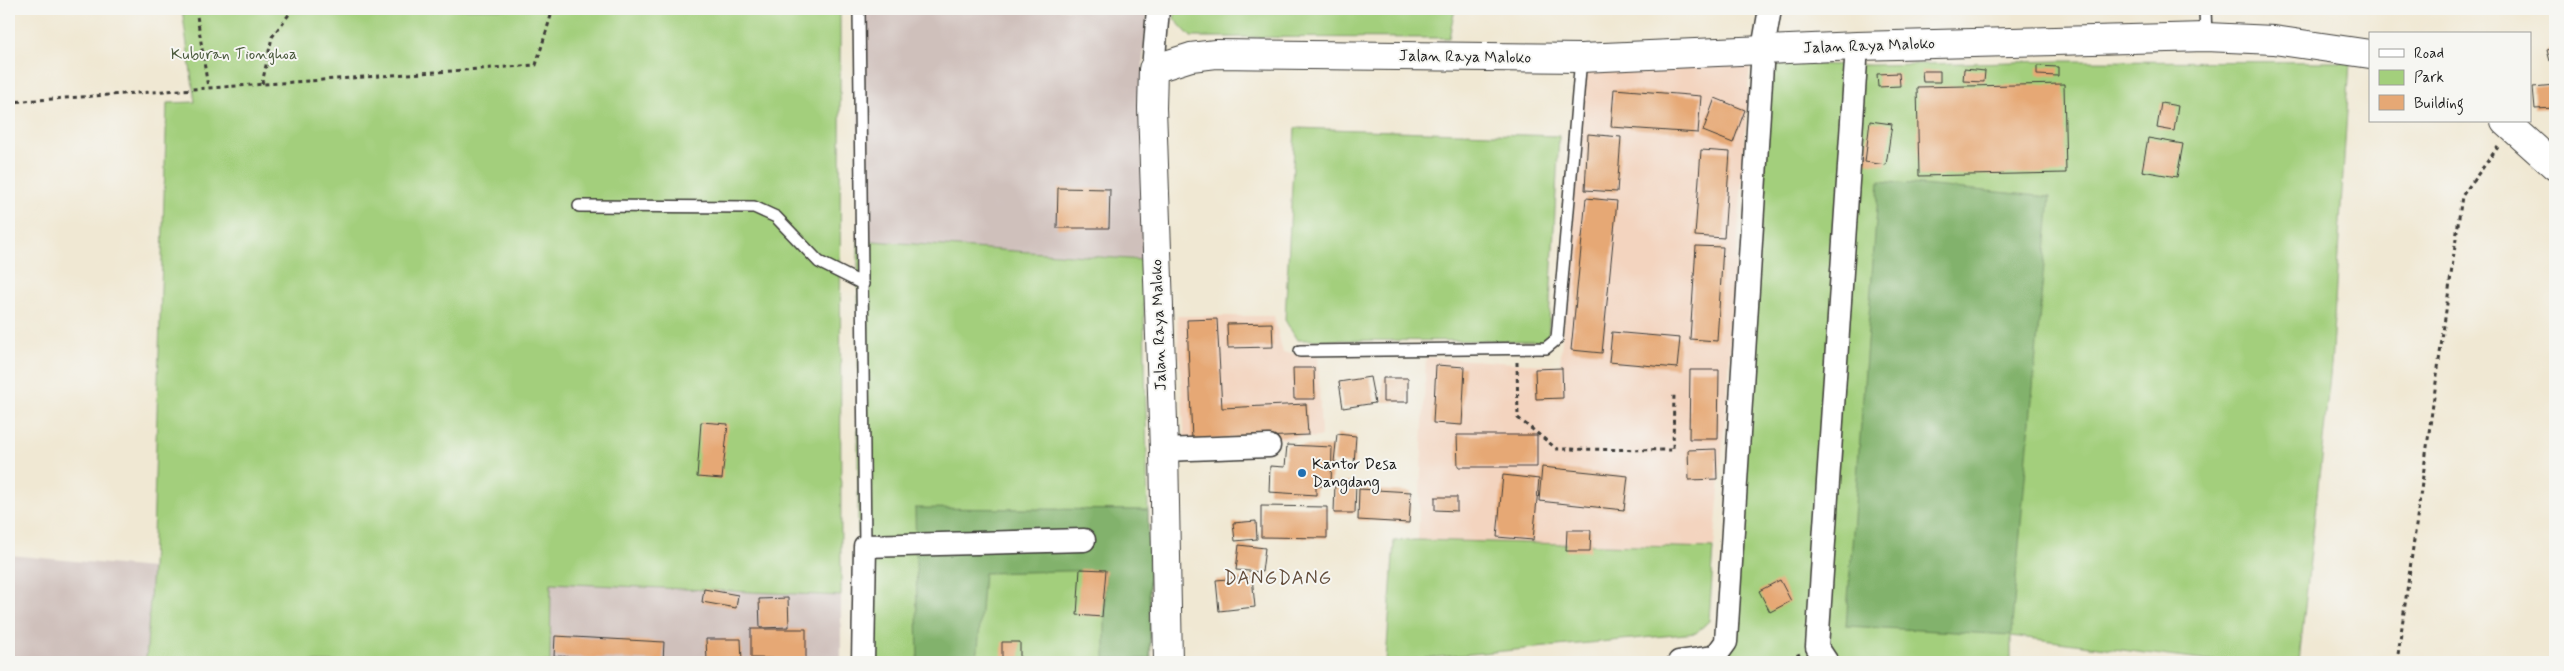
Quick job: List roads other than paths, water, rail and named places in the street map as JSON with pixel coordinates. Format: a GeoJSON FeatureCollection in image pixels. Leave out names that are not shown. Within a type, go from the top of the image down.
{"type":"FeatureCollection","features":[{"type":"Feature","properties":{"kind":"street"},"geometry":{"type":"LineString","coordinates":[[1153,69],[1158,9]]}},
{"type":"Feature","properties":{"kind":"street"},"geometry":{"type":"LineString","coordinates":[[1680,662],[1715,657],[1726,642],[1763,49],[1770,9]]}},
{"type":"Feature","properties":{"kind":"street","name":"Jalan Raya Maloko"},"geometry":{"type":"LineString","coordinates":[[1168,662],[1153,69],[1191,57],[1216,54],[1581,58],[1763,49],[2206,37],[2274,40],[2369,54]]}},
{"type":"Feature","properties":{"kind":"street"},"geometry":{"type":"LineString","coordinates":[[1827,662],[1817,647],[1857,46]]}},
{"type":"Feature","properties":{"kind":"street"},"geometry":{"type":"LineString","coordinates":[[2508,125],[2555,166]]}},
{"type":"Feature","properties":{"kind":"street"},"geometry":{"type":"LineString","coordinates":[[1164,450],[1270,446]]}},
{"type":"Feature","properties":{"kind":"street"},"geometry":{"type":"LineString","coordinates":[[863,662],[865,546],[1084,540]]}},
{"type":"Feature","properties":{"kind":"lane"},"geometry":{"type":"LineString","coordinates":[[2205,9],[2206,37]]}},
{"type":"Feature","properties":{"kind":"lane"},"geometry":{"type":"LineString","coordinates":[[859,11],[865,546]]}},
{"type":"Feature","properties":{"kind":"lane"},"geometry":{"type":"LineString","coordinates":[[1300,351],[1546,348],[1557,339],[1581,58]]}},
{"type":"Feature","properties":{"kind":"lane"},"geometry":{"type":"LineString","coordinates":[[579,206],[754,207],[776,217],[819,262],[863,284]]}},
{"type":"Feature","properties":{"kind":"place","name":"Kantor Desa Dangdang"},"geometry":{"type":"Point","coordinates":[1302,473]}},
{"type":"Feature","properties":{"kind":"district","name":"DANGDANG"},"geometry":{"type":"Point","coordinates":[1278,578]}},
{"type":"Feature","properties":{"kind":"park label","name":"Kuburan Tionghoa"},"geometry":{"type":"Point","coordinates":[234,54]}}]}
